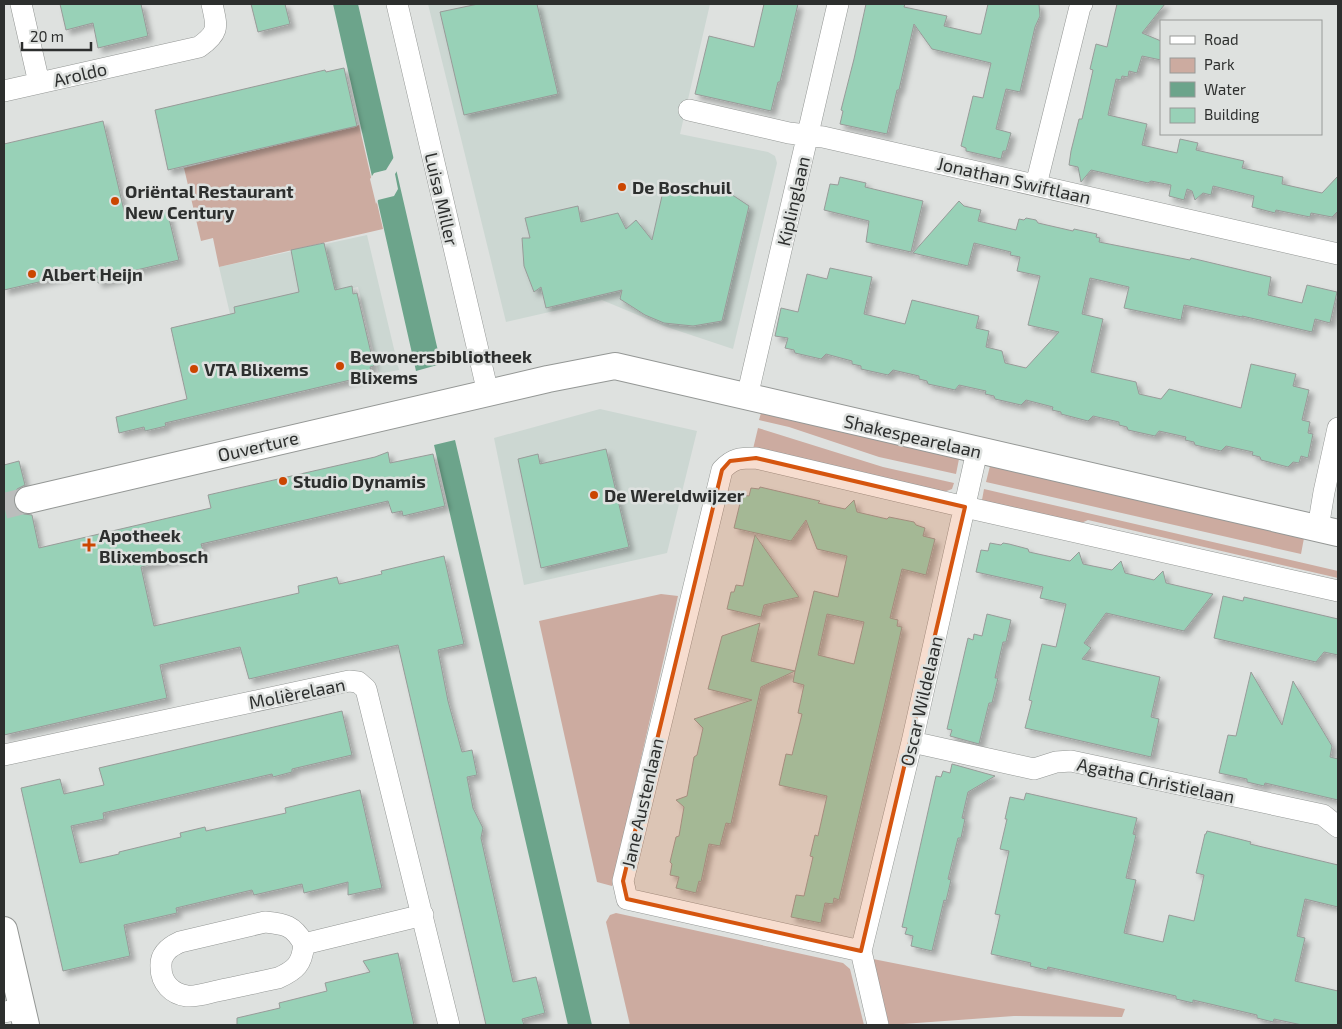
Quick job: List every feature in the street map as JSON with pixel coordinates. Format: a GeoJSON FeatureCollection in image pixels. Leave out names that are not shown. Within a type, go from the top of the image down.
{"type":"FeatureCollection","features":[{"type":"Feature","properties":{"kind":"street"},"geometry":{"type":"LineString","coordinates":[[21,4],[39,83]]}},
{"type":"Feature","properties":{"kind":"street","name":"Aroldo"},"geometry":{"type":"LineString","coordinates":[[4,91],[199,47],[212,38],[216,24],[212,4]]}},
{"type":"Feature","properties":{"kind":"street","name":"Luisa Miller"},"geometry":{"type":"LineString","coordinates":[[397,4],[488,393]]}},
{"type":"Feature","properties":{"kind":"street","name":"Kiplinglaan"},"geometry":{"type":"LineString","coordinates":[[747,397],[838,4]]}},
{"type":"Feature","properties":{"kind":"street"},"geometry":{"type":"LineString","coordinates":[[1036,184],[1082,4]]}},
{"type":"Feature","properties":{"kind":"street","name":"Jonathan Swiftlaan"},"geometry":{"type":"LineString","coordinates":[[689,110],[808,136],[823,137],[1036,184],[1338,254]]}},
{"type":"Feature","properties":{"kind":"street","name":"Shakespearelaan"},"geometry":{"type":"LineString","coordinates":[[488,393],[615,366],[977,451],[1328,530]]}},
{"type":"Feature","properties":{"kind":"street","name":"Ouverture"},"geometry":{"type":"LineString","coordinates":[[28,500],[488,393]]}},
{"type":"Feature","properties":{"kind":"street"},"geometry":{"type":"LineString","coordinates":[[1328,530],[1324,492],[1338,428]]}},
{"type":"Feature","properties":{"kind":"street","name":"Oscar Wildelaan"},"geometry":{"type":"LineString","coordinates":[[861,951],[912,742],[977,451]]}},
{"type":"Feature","properties":{"kind":"street","name":"Jane Austenlaan"},"geometry":{"type":"LineString","coordinates":[[861,951],[627,899],[623,881],[722,470],[730,461],[742,458],[756,458],[965,507]]}},
{"type":"Feature","properties":{"kind":"street"},"geometry":{"type":"LineString","coordinates":[[965,507],[1338,591]]}},
{"type":"Feature","properties":{"kind":"street","name":"Molièrelaan"},"geometry":{"type":"LineString","coordinates":[[4,755],[349,681],[358,682],[366,689],[449,1025]]}},
{"type":"Feature","properties":{"kind":"street","name":"Agatha Christielaan"},"geometry":{"type":"LineString","coordinates":[[912,742],[1034,769],[1056,762],[1071,761],[1113,769],[1323,815],[1338,827]]}},
{"type":"Feature","properties":{"kind":"street"},"geometry":{"type":"LineString","coordinates":[[304,944],[423,915]]}},
{"type":"Feature","properties":{"kind":"street"},"geometry":{"type":"LineString","coordinates":[[265,922],[284,924],[292,928],[304,944],[300,963],[291,972],[278,978],[192,996],[174,992],[165,984],[160,966],[162,955],[173,945],[180,942],[265,922]]}},
{"type":"Feature","properties":{"kind":"street"},"geometry":{"type":"LineString","coordinates":[[4,930],[17,1016]]}},
{"type":"Feature","properties":{"kind":"street"},"geometry":{"type":"LineString","coordinates":[[861,951],[878,1025]]}},
{"type":"Feature","properties":{"kind":"highlighted area"},"geometry":{"type":"Polygon","coordinates":[[[756,458],[965,507],[861,951],[627,899],[623,881],[722,470],[730,461],[756,458]]]}},
{"type":"Feature","properties":{"kind":"shaded area","name":"De Boschuil"},"geometry":{"type":"Polygon","coordinates":[[[428,4],[710,4],[680,134],[768,152],[775,156],[777,163],[733,349],[664,326],[602,300],[506,322],[428,4]]]}},
{"type":"Feature","properties":{"kind":"shaded area"},"geometry":{"type":"Polygon","coordinates":[[[367,235],[399,370],[379,374],[358,287],[230,314],[219,267],[367,235]]]}},
{"type":"Feature","properties":{"kind":"shaded area","name":"De Wereldwijzer"},"geometry":{"type":"Polygon","coordinates":[[[600,409],[697,431],[667,553],[524,585],[494,438],[600,409]]]}},
{"type":"Feature","properties":{"kind":"green space"},"geometry":{"type":"Polygon","coordinates":[[[359,125],[383,229],[219,267],[213,238],[201,241],[184,168],[359,125]]]}},
{"type":"Feature","properties":{"kind":"green space"},"geometry":{"type":"Polygon","coordinates":[[[761,413],[959,459],[956,474],[879,457],[789,427],[759,420],[761,413]]]}},
{"type":"Feature","properties":{"kind":"green space"},"geometry":{"type":"Polygon","coordinates":[[[758,428],[883,467],[954,483],[952,489],[941,493],[753,449],[758,428]]]}},
{"type":"Feature","properties":{"kind":"green space"},"geometry":{"type":"Polygon","coordinates":[[[990,466],[1304,538],[1301,554],[986,482],[990,466]]]}},
{"type":"Feature","properties":{"kind":"green space"},"geometry":{"type":"Polygon","coordinates":[[[984,489],[1338,571],[1338,578],[1088,520],[1079,524],[982,500],[984,489]]]}},
{"type":"Feature","properties":{"kind":"green space"},"geometry":{"type":"Polygon","coordinates":[[[661,594],[678,596],[612,886],[597,882],[539,621],[661,594]]]}},
{"type":"Feature","properties":{"kind":"green space"},"geometry":{"type":"Polygon","coordinates":[[[616,913],[843,963],[850,969],[864,1025],[630,1025],[606,922],[610,915],[616,913]]]}},
{"type":"Feature","properties":{"kind":"green space"},"geometry":{"type":"Polygon","coordinates":[[[873,959],[1125,1009],[1122,1017],[1014,1016],[889,1025],[873,959]]]}},
{"type":"Feature","properties":{"kind":"water"},"geometry":{"type":"Polygon","coordinates":[[[333,4],[358,4],[441,364],[416,371],[333,4]]]}},
{"type":"Feature","properties":{"kind":"water"},"geometry":{"type":"Polygon","coordinates":[[[455,440],[592,1025],[568,1025],[434,445],[455,440]]]}},
{"type":"Feature","properties":{"kind":"pier"},"geometry":{"type":"Polygon","coordinates":[[[394,157],[396,157],[399,168],[395,174],[398,189],[394,196],[378,200],[376,204],[370,179],[374,173],[386,170],[394,157]]]}},
{"type":"Feature","properties":{"kind":"building"},"geometry":{"type":"Polygon","coordinates":[[[60,4],[141,4],[148,36],[98,48],[93,23],[66,30],[60,4]]]}},
{"type":"Feature","properties":{"kind":"building"},"geometry":{"type":"Polygon","coordinates":[[[251,4],[285,4],[290,24],[258,32],[251,4]]]}},
{"type":"Feature","properties":{"kind":"building"},"geometry":{"type":"Polygon","coordinates":[[[478,4],[537,4],[558,94],[464,115],[440,12],[478,4]]]}},
{"type":"Feature","properties":{"kind":"building"},"geometry":{"type":"Polygon","coordinates":[[[764,4],[798,4],[780,82],[778,82],[771,111],[695,94],[709,36],[754,47],[764,4]]]}},
{"type":"Feature","properties":{"kind":"building"},"geometry":{"type":"Polygon","coordinates":[[[866,4],[905,4],[904,7],[947,16],[944,26],[981,34],[988,4],[1039,4],[1040,16],[1035,27],[1020,92],[1006,89],[996,129],[1011,133],[1006,151],[1003,151],[1001,159],[966,151],[966,148],[961,146],[973,96],[983,98],[991,63],[932,49],[914,24],[887,134],[840,124],[843,111],[841,110],[866,4]]]}},
{"type":"Feature","properties":{"kind":"building"},"geometry":{"type":"Polygon","coordinates":[[[1117,4],[1165,4],[1142,33],[1160,41],[1160,60],[1142,56],[1137,73],[1129,71],[1128,77],[1122,76],[1121,80],[1116,79],[1108,115],[1147,124],[1142,145],[1177,153],[1180,139],[1198,143],[1196,150],[1244,161],[1242,168],[1283,177],[1282,184],[1322,193],[1338,176],[1338,211],[1332,217],[1311,213],[1310,217],[1276,210],[1275,213],[1252,207],[1254,196],[1213,186],[1211,195],[1203,193],[1195,200],[1192,191],[1187,189],[1184,200],[1169,196],[1171,185],[1151,181],[1148,183],[1091,170],[1081,182],[1078,167],[1069,165],[1071,151],[1079,119],[1082,119],[1093,70],[1090,69],[1096,44],[1107,47],[1117,4]]]}},
{"type":"Feature","properties":{"kind":"building"},"geometry":{"type":"Polygon","coordinates":[[[344,68],[357,126],[168,170],[155,110],[325,70],[326,72],[344,68]]]}},
{"type":"Feature","properties":{"kind":"building"},"geometry":{"type":"Polygon","coordinates":[[[103,121],[126,219],[167,210],[179,260],[128,272],[129,276],[98,283],[96,269],[4,290],[4,144],[103,121]]]}},
{"type":"Feature","properties":{"kind":"building"},"geometry":{"type":"Polygon","coordinates":[[[840,177],[866,183],[865,187],[923,201],[911,252],[866,242],[869,221],[824,210],[830,184],[838,185],[840,177]]]}},
{"type":"Feature","properties":{"kind":"building"},"geometry":{"type":"Polygon","coordinates":[[[682,184],[702,184],[716,188],[734,196],[749,206],[722,321],[693,326],[664,323],[645,315],[620,299],[622,290],[546,308],[541,287],[534,292],[524,266],[522,238],[530,238],[525,218],[578,206],[581,222],[618,213],[626,229],[636,220],[652,240],[664,187],[682,184]]]}},
{"type":"Feature","properties":{"kind":"building"},"geometry":{"type":"Polygon","coordinates":[[[959,201],[964,206],[981,210],[978,221],[1016,230],[1019,219],[1024,220],[1026,218],[1036,220],[1038,223],[1073,231],[1074,229],[1097,234],[1096,237],[1100,238],[1099,242],[1190,260],[1191,258],[1271,277],[1268,295],[1302,303],[1307,285],[1337,292],[1330,323],[1315,319],[1312,332],[1184,305],[1181,320],[1124,308],[1129,287],[1090,278],[1082,314],[1103,319],[1091,372],[1136,382],[1139,394],[1161,399],[1169,389],[1241,408],[1251,364],[1296,374],[1293,386],[1309,390],[1302,420],[1310,422],[1308,433],[1313,434],[1308,458],[1301,456],[1299,463],[1293,462],[1288,467],[1261,460],[1260,457],[1252,455],[1253,452],[1226,446],[1221,451],[1195,445],[1194,442],[1185,440],[1186,437],[1159,431],[1155,436],[1128,430],[1127,427],[1119,425],[1119,422],[1093,416],[1088,421],[1061,414],[1061,412],[1052,410],[1053,407],[1026,400],[1021,405],[995,399],[994,396],[985,394],[986,391],[959,385],[955,390],[928,384],[927,381],[919,379],[919,376],[893,370],[888,375],[861,369],[861,366],[852,364],[852,361],[826,354],[821,359],[795,353],[794,350],[785,348],[788,338],[775,336],[781,308],[798,312],[807,274],[827,279],[830,268],[872,277],[864,314],[905,324],[912,300],[979,316],[976,328],[989,331],[986,347],[1002,351],[1005,363],[1026,368],[1059,332],[1028,325],[1040,276],[1017,271],[1020,257],[1010,255],[1011,252],[974,243],[968,266],[913,253],[959,201]]]}},
{"type":"Feature","properties":{"kind":"building"},"geometry":{"type":"Polygon","coordinates":[[[324,243],[335,290],[352,286],[353,294],[357,293],[374,366],[370,367],[372,375],[165,423],[166,426],[145,431],[144,427],[119,433],[116,417],[187,399],[171,328],[235,313],[234,307],[299,292],[291,250],[324,243]]]}},
{"type":"Feature","properties":{"kind":"building"},"geometry":{"type":"Polygon","coordinates":[[[606,449],[629,547],[541,568],[518,459],[538,454],[540,464],[606,449]]]}},
{"type":"Feature","properties":{"kind":"building"},"geometry":{"type":"Polygon","coordinates":[[[388,452],[390,463],[433,454],[445,506],[403,516],[402,511],[392,513],[388,501],[201,544],[204,553],[141,567],[154,626],[299,593],[298,586],[337,577],[339,584],[382,574],[381,571],[444,556],[464,644],[438,650],[448,701],[462,752],[472,750],[477,775],[467,777],[473,808],[483,828],[481,838],[513,982],[536,977],[545,1013],[522,1019],[524,1025],[486,1025],[398,645],[249,679],[240,647],[160,665],[167,698],[4,735],[4,465],[19,461],[25,485],[17,489],[13,503],[17,511],[32,515],[39,548],[211,508],[208,495],[375,457],[388,452]]]}},
{"type":"Feature","properties":{"kind":"building"},"geometry":{"type":"Polygon","coordinates":[[[760,487],[845,509],[854,500],[857,512],[887,519],[889,517],[914,522],[916,525],[925,528],[923,536],[935,539],[926,575],[902,569],[890,618],[898,620],[897,626],[902,627],[885,703],[839,900],[834,898],[833,904],[825,903],[821,923],[791,917],[796,895],[804,896],[813,857],[810,856],[815,835],[818,836],[827,796],[779,785],[786,754],[792,755],[802,714],[798,713],[804,685],[793,682],[814,591],[838,597],[847,556],[817,549],[806,520],[791,541],[734,528],[742,495],[749,496],[751,488],[759,489],[760,487]],[[827,614],[818,655],[854,664],[864,622],[827,614]]]}},
{"type":"Feature","properties":{"kind":"building"},"geometry":{"type":"Polygon","coordinates":[[[755,535],[799,597],[764,605],[761,617],[727,609],[731,592],[734,592],[736,585],[743,586],[755,535]]]}},
{"type":"Feature","properties":{"kind":"building"},"geometry":{"type":"Polygon","coordinates":[[[990,543],[1009,544],[1028,549],[1029,552],[1070,561],[1079,552],[1083,564],[1112,570],[1121,561],[1125,573],[1154,580],[1163,571],[1166,583],[1213,594],[1184,631],[1106,613],[1084,643],[1091,648],[1082,659],[1160,677],[1151,717],[1159,719],[1151,757],[1025,728],[1032,701],[1029,700],[1042,644],[1056,647],[1066,604],[1040,598],[1043,587],[976,572],[981,550],[988,551],[990,543]]]}},
{"type":"Feature","properties":{"kind":"building"},"geometry":{"type":"Polygon","coordinates":[[[1223,596],[1243,601],[1244,597],[1338,619],[1338,655],[1324,652],[1316,662],[1214,638],[1223,596]]]}},
{"type":"Feature","properties":{"kind":"building"},"geometry":{"type":"Polygon","coordinates":[[[987,614],[1011,620],[1006,642],[1003,642],[992,703],[989,703],[979,744],[950,736],[952,730],[947,729],[968,638],[973,640],[974,634],[982,636],[987,614]]]}},
{"type":"Feature","properties":{"kind":"building"},"geometry":{"type":"Polygon","coordinates":[[[760,623],[751,661],[795,671],[761,687],[731,824],[726,823],[720,846],[709,844],[701,882],[699,881],[696,893],[676,888],[679,877],[670,875],[672,864],[670,862],[676,837],[679,836],[684,807],[676,800],[687,796],[694,757],[697,755],[703,728],[694,719],[752,700],[708,689],[722,636],[760,623]]]}},
{"type":"Feature","properties":{"kind":"building"},"geometry":{"type":"Polygon","coordinates":[[[1251,672],[1282,725],[1293,681],[1332,746],[1330,757],[1338,759],[1338,800],[1265,783],[1264,786],[1247,782],[1247,779],[1219,773],[1228,735],[1236,736],[1251,672]]]}},
{"type":"Feature","properties":{"kind":"building"},"geometry":{"type":"Polygon","coordinates":[[[342,711],[352,755],[292,769],[292,772],[273,777],[272,774],[103,813],[104,819],[71,826],[80,863],[181,837],[180,833],[205,827],[206,831],[286,813],[285,808],[360,790],[382,888],[348,895],[348,882],[304,893],[302,884],[254,895],[252,890],[176,908],[177,913],[124,925],[130,956],[63,971],[21,788],[60,779],[64,794],[104,785],[99,768],[342,711]]]}},
{"type":"Feature","properties":{"kind":"building"},"geometry":{"type":"Polygon","coordinates":[[[952,764],[995,776],[968,792],[962,818],[965,819],[961,838],[958,838],[948,879],[951,880],[946,901],[944,900],[932,951],[911,946],[913,936],[905,934],[907,928],[902,927],[936,776],[941,777],[943,771],[950,773],[952,764]]]}},
{"type":"Feature","properties":{"kind":"building"},"geometry":{"type":"Polygon","coordinates":[[[1026,793],[1137,818],[1133,834],[1136,835],[1126,878],[1136,880],[1124,933],[1163,942],[1169,915],[1194,921],[1204,875],[1196,873],[1207,831],[1251,842],[1250,844],[1338,865],[1338,907],[1305,899],[1297,936],[1305,938],[1295,981],[1338,991],[1338,1025],[1302,1025],[1274,1019],[1273,1022],[1257,1018],[1257,1015],[1193,1000],[1193,1003],[1176,999],[1176,996],[1048,967],[1047,970],[1030,966],[1031,963],[991,954],[1000,915],[995,914],[1009,851],[1000,849],[1007,819],[1005,819],[1010,797],[1024,800],[1026,793]]]}},
{"type":"Feature","properties":{"kind":"building"},"geometry":{"type":"Polygon","coordinates":[[[398,953],[414,1025],[237,1025],[237,1018],[280,1008],[279,1003],[327,991],[325,983],[370,972],[363,961],[398,953]]]}},
{"type":"Feature","properties":{"kind":"tunnel"},"geometry":{"type":"LineString","coordinates":[[4,506],[28,500]]}},
{"type":"Feature","properties":{"kind":"place","name":"De Boschuil"},"geometry":{"type":"Point","coordinates":[622,187]}},
{"type":"Feature","properties":{"kind":"place","name":"Oriëntal Restaurant New Century"},"geometry":{"type":"Point","coordinates":[115,201]}},
{"type":"Feature","properties":{"kind":"place","name":"Albert Heijn"},"geometry":{"type":"Point","coordinates":[32,274]}},
{"type":"Feature","properties":{"kind":"place","name":"Bewonersbibliotheek Blixems"},"geometry":{"type":"Point","coordinates":[340,366]}},
{"type":"Feature","properties":{"kind":"place","name":"VTA Blixems"},"geometry":{"type":"Point","coordinates":[194,369]}},
{"type":"Feature","properties":{"kind":"place","name":"Studio Dynamis"},"geometry":{"type":"Point","coordinates":[283,481]}},
{"type":"Feature","properties":{"kind":"place","name":"De Wereldwijzer"},"geometry":{"type":"Point","coordinates":[594,495]}},
{"type":"Feature","properties":{"kind":"place","name":"Apotheek Blixembosch"},"geometry":{"type":"Point","coordinates":[89,545]}}]}
